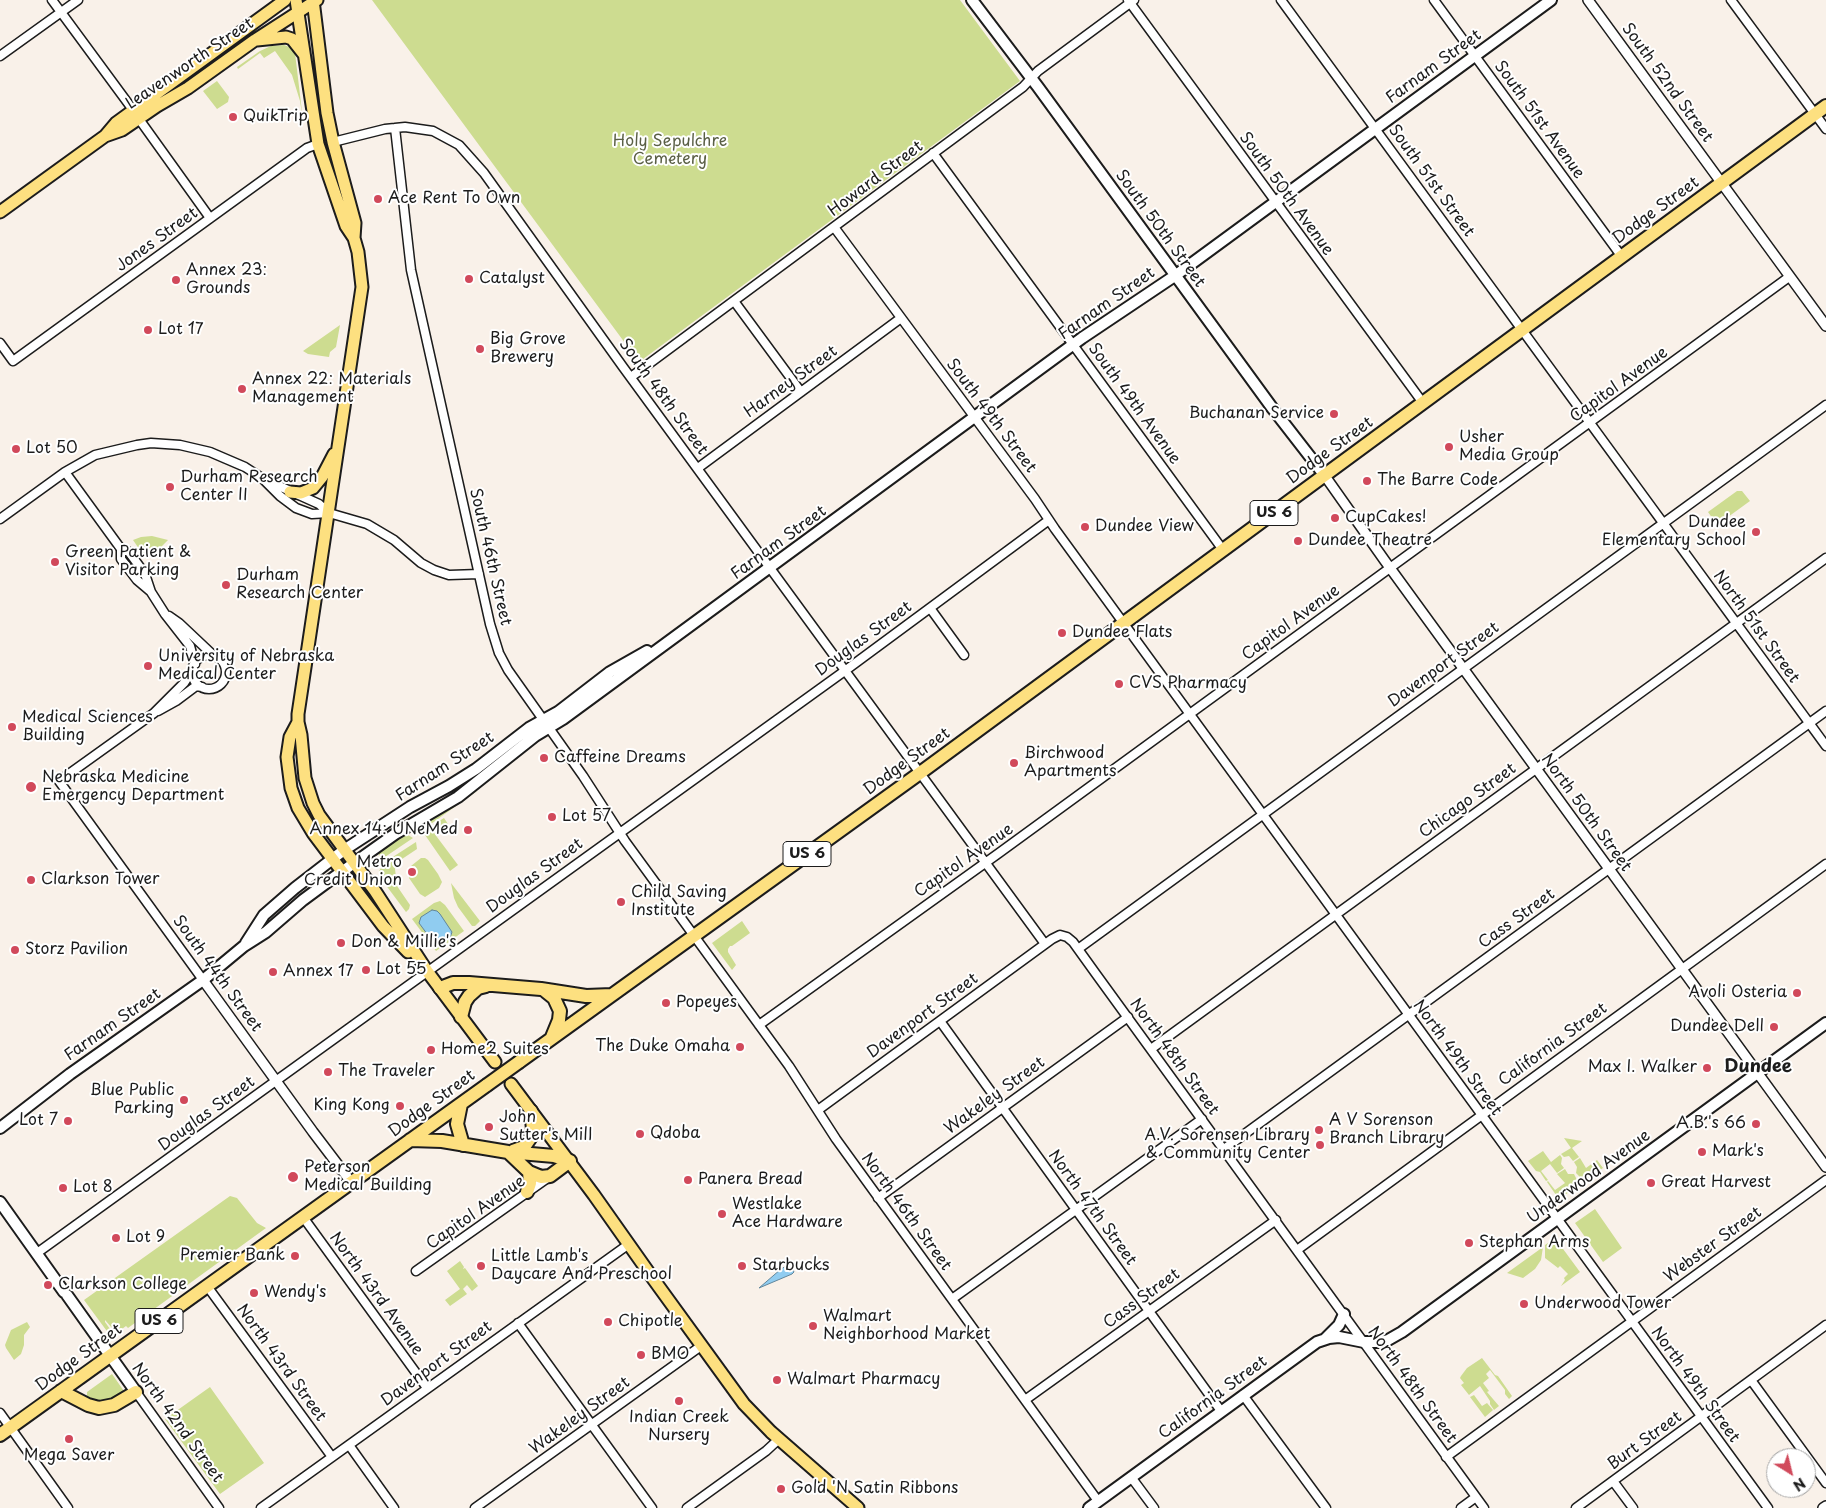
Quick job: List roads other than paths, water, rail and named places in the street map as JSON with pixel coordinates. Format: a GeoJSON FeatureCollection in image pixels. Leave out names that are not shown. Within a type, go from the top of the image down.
{"type":"FeatureCollection","features":[{"type":"Feature","properties":{"kind":"highway","name":"Dodge Street"},"geometry":{"type":"LineString","coordinates":[[5,1431],[920,773],[1826,106]]}},
{"type":"Feature","properties":{"kind":"highway"},"geometry":{"type":"LineString","coordinates":[[440,988],[455,983],[491,984],[590,996],[612,995]]}},
{"type":"Feature","properties":{"kind":"highway"},"geometry":{"type":"LineString","coordinates":[[461,1017],[465,1002],[469,996],[478,988],[491,984]]}},
{"type":"Feature","properties":{"kind":"highway"},"geometry":{"type":"LineString","coordinates":[[541,989],[552,996],[559,1008],[559,1020],[552,1038]]}},
{"type":"Feature","properties":{"kind":"highway"},"geometry":{"type":"LineString","coordinates":[[461,1104],[457,1124],[463,1145]]}},
{"type":"Feature","properties":{"kind":"highway"},"geometry":{"type":"LineString","coordinates":[[508,1152],[520,1149],[532,1137],[531,1111]]}},
{"type":"Feature","properties":{"kind":"highway"},"geometry":{"type":"LineString","coordinates":[[410,1140],[433,1140],[508,1152],[554,1156],[570,1161]]}},
{"type":"Feature","properties":{"kind":"highway"},"geometry":{"type":"LineString","coordinates":[[508,1152],[529,1172],[538,1176],[550,1176],[570,1161]]}},
{"type":"Feature","properties":{"kind":"highway"},"geometry":{"type":"LineString","coordinates":[[527,1192],[530,1183],[529,1172]]}},
{"type":"Feature","properties":{"kind":"highway"},"geometry":{"type":"LineString","coordinates":[[61,1392],[88,1405],[99,1408],[114,1405],[136,1392]]}},
{"type":"Feature","properties":{"kind":"main road","name":"Leavenworth Street"},"geometry":{"type":"LineString","coordinates":[[0,212],[106,136],[122,130],[136,114],[285,0]]}},
{"type":"Feature","properties":{"kind":"main road"},"geometry":{"type":"LineString","coordinates":[[296,0],[318,144],[346,226],[354,238]]}},
{"type":"Feature","properties":{"kind":"main road","name":"South 50th Street"},"geometry":{"type":"LineString","coordinates":[[972,0],[1273,409],[1325,476]]}},
{"type":"Feature","properties":{"kind":"main road","name":"Farnam Street"},"geometry":{"type":"LineString","coordinates":[[244,946],[264,915],[344,850],[410,807],[455,782],[529,728],[563,719],[1073,345],[1176,275],[1551,0]]}},
{"type":"Feature","properties":{"kind":"main road","name":"Leavenworth Street"},"geometry":{"type":"LineString","coordinates":[[136,114],[157,106],[188,88],[314,1]]}},
{"type":"Feature","properties":{"kind":"main road"},"geometry":{"type":"LineString","coordinates":[[314,1],[325,96],[333,142],[355,223],[354,238],[360,268],[361,296],[304,667],[298,722],[305,778],[313,802],[327,826],[375,891],[427,971],[495,1062]]}},
{"type":"Feature","properties":{"kind":"main road"},"geometry":{"type":"LineString","coordinates":[[255,40],[286,37],[292,39],[304,54]]}},
{"type":"Feature","properties":{"kind":"main road"},"geometry":{"type":"LineString","coordinates":[[290,492],[301,493],[313,488],[322,477],[339,446]]}},
{"type":"Feature","properties":{"kind":"main road"},"geometry":{"type":"LineString","coordinates":[[298,722],[290,737],[287,757],[291,788],[303,817],[383,926],[427,971]]}},
{"type":"Feature","properties":{"kind":"main road","name":"Farnam Street"},"geometry":{"type":"LineString","coordinates":[[0,1128],[70,1074],[203,980],[244,946],[266,932],[303,900],[354,862],[395,834],[458,797],[546,724]]}},
{"type":"Feature","properties":{"kind":"main road","name":"Underwood Avenue"},"geometry":{"type":"LineString","coordinates":[[1364,1342],[1381,1342],[1396,1336],[1826,1023]]}},
{"type":"Feature","properties":{"kind":"main road"},"geometry":{"type":"LineString","coordinates":[[511,1084],[570,1161],[744,1404],[779,1439],[858,1508]]}},
{"type":"Feature","properties":{"kind":"main road","name":"North 42nd Street"},"geometry":{"type":"LineString","coordinates":[[0,1202],[136,1392]]}},
{"type":"Feature","properties":{"kind":"main road"},"geometry":{"type":"LineString","coordinates":[[1325,1339],[1339,1325],[1344,1314]]}},
{"type":"Feature","properties":{"kind":"main road","name":"California Street"},"geometry":{"type":"LineString","coordinates":[[1089,1508],[1307,1348],[1325,1339],[1341,1337],[1364,1342]]}},
{"type":"Feature","properties":{"kind":"street"},"geometry":{"type":"LineString","coordinates":[[52,0],[210,218]]}},
{"type":"Feature","properties":{"kind":"street"},"geometry":{"type":"LineString","coordinates":[[0,56],[78,0]]}},
{"type":"Feature","properties":{"kind":"street","name":"South 51st Street"},"geometry":{"type":"LineString","coordinates":[[1281,0],[1522,330]]}},
{"type":"Feature","properties":{"kind":"street","name":"South 51st Avenue"},"geometry":{"type":"LineString","coordinates":[[1434,0],[1622,257]]}},
{"type":"Feature","properties":{"kind":"street","name":"South 52nd Street"},"geometry":{"type":"LineString","coordinates":[[1588,0],[1826,326]]}},
{"type":"Feature","properties":{"kind":"street"},"geometry":{"type":"LineString","coordinates":[[1731,0],[1826,129]]}},
{"type":"Feature","properties":{"kind":"street","name":"Howard Street"},"geometry":{"type":"LineString","coordinates":[[632,377],[1022,87],[1038,71],[1130,1]]}},
{"type":"Feature","properties":{"kind":"street","name":"South 50th Avenue"},"geometry":{"type":"LineString","coordinates":[[1130,1],[1423,403]]}},
{"type":"Feature","properties":{"kind":"street","name":"South 48th Street"},"geometry":{"type":"LineString","coordinates":[[333,142],[395,128],[408,127],[433,131],[459,145],[484,173],[920,773]]}},
{"type":"Feature","properties":{"kind":"street","name":"South 46th Street"},"geometry":{"type":"LineString","coordinates":[[395,128],[411,270],[490,624],[500,653],[508,670],[583,776],[619,833],[694,936]]}},
{"type":"Feature","properties":{"kind":"street","name":"Jones Street"},"geometry":{"type":"LineString","coordinates":[[0,343],[13,361],[308,148],[318,144]]}},
{"type":"Feature","properties":{"kind":"street","name":"South 49th Avenue"},"geometry":{"type":"LineString","coordinates":[[933,153],[1223,550]]}},
{"type":"Feature","properties":{"kind":"street","name":"South 49th Street"},"geometry":{"type":"LineString","coordinates":[[834,227],[1124,623]]}},
{"type":"Feature","properties":{"kind":"street","name":"Capitol Avenue"},"geometry":{"type":"LineString","coordinates":[[759,1025],[1390,569],[1789,277]]}},
{"type":"Feature","properties":{"kind":"street"},"geometry":{"type":"LineString","coordinates":[[734,301],[801,392]]}},
{"type":"Feature","properties":{"kind":"street","name":"Harney Street"},"geometry":{"type":"LineString","coordinates":[[698,468],[901,318]]}},
{"type":"Feature","properties":{"kind":"street","name":"North 51st Street"},"geometry":{"type":"LineString","coordinates":[[1522,330],[1826,746]]}},
{"type":"Feature","properties":{"kind":"street","name":"Davenport Street"},"geometry":{"type":"LineString","coordinates":[[1078,949],[1826,405]]}},
{"type":"Feature","properties":{"kind":"street"},"geometry":{"type":"LineString","coordinates":[[0,519],[65,472],[95,455],[137,445],[164,443],[210,452],[235,462],[290,492],[320,504],[329,513]]}},
{"type":"Feature","properties":{"kind":"street"},"geometry":{"type":"LineString","coordinates":[[65,472],[121,548],[129,552],[145,574],[151,592],[165,614],[190,646],[194,666],[194,680],[202,687]]}},
{"type":"Feature","properties":{"kind":"street","name":"North 50th Street"},"geometry":{"type":"LineString","coordinates":[[1325,476],[1390,569],[1826,1167]]}},
{"type":"Feature","properties":{"kind":"street"},"geometry":{"type":"LineString","coordinates":[[262,478],[280,496],[296,508],[312,514],[329,513],[367,524],[394,540],[420,563],[434,570],[449,575],[479,574]]}},
{"type":"Feature","properties":{"kind":"street","name":"Douglas Street"},"geometry":{"type":"LineString","coordinates":[[37,1253],[846,670],[1049,520]]}},
{"type":"Feature","properties":{"kind":"street","name":"Chicago Street"},"geometry":{"type":"LineString","coordinates":[[1152,1049],[1826,558]]}},
{"type":"Feature","properties":{"kind":"street"},"geometry":{"type":"LineString","coordinates":[[930,608],[964,655]]}},
{"type":"Feature","properties":{"kind":"street"},"geometry":{"type":"LineString","coordinates":[[154,713],[170,705],[196,686],[213,688],[218,686],[225,677],[225,666],[222,662],[179,623],[165,614]]}},
{"type":"Feature","properties":{"kind":"street","name":"North 49th Street"},"geometry":{"type":"LineString","coordinates":[[1124,623],[1768,1508]]}},
{"type":"Feature","properties":{"kind":"street"},"geometry":{"type":"LineString","coordinates":[[154,713],[184,683],[194,666],[203,656],[214,656]]}},
{"type":"Feature","properties":{"kind":"street","name":"Cass Street"},"geometry":{"type":"LineString","coordinates":[[1224,1149],[1826,711]]}},
{"type":"Feature","properties":{"kind":"street","name":"South 44th Street"},"geometry":{"type":"LineString","coordinates":[[154,713],[60,781],[351,1182]]}},
{"type":"Feature","properties":{"kind":"street"},"geometry":{"type":"LineString","coordinates":[[920,773],[1045,944]]}},
{"type":"Feature","properties":{"kind":"street","name":"California Street"},"geometry":{"type":"LineString","coordinates":[[1297,1250],[1826,864]]}},
{"type":"Feature","properties":{"kind":"street","name":"North 46th Street"},"geometry":{"type":"LineString","coordinates":[[694,936],[806,1090],[833,1135],[878,1198],[1098,1501]]}},
{"type":"Feature","properties":{"kind":"street","name":"North 48th Street"},"geometry":{"type":"LineString","coordinates":[[1045,944],[1057,936],[1065,936],[1078,949],[1484,1508]]}},
{"type":"Feature","properties":{"kind":"street","name":"Davenport Street"},"geometry":{"type":"LineString","coordinates":[[818,1110],[1045,944]]}},
{"type":"Feature","properties":{"kind":"street","name":"Wakeley Street"},"geometry":{"type":"LineString","coordinates":[[878,1198],[1128,1017]]}},
{"type":"Feature","properties":{"kind":"street","name":"North 47th Street"},"geometry":{"type":"LineString","coordinates":[[940,1021],[1221,1411]]}},
{"type":"Feature","properties":{"kind":"street"},"geometry":{"type":"LineString","coordinates":[[952,1299],[1202,1119]]}},
{"type":"Feature","properties":{"kind":"street","name":"Capitol Avenue"},"geometry":{"type":"LineString","coordinates":[[416,1271],[527,1192],[540,1186],[550,1176]]}},
{"type":"Feature","properties":{"kind":"street","name":"Webster Street"},"geometry":{"type":"LineString","coordinates":[[1446,1457],[1826,1180]]}},
{"type":"Feature","properties":{"kind":"street","name":"North 43rd Avenue"},"geometry":{"type":"LineString","coordinates":[[303,1217],[427,1388]]}},
{"type":"Feature","properties":{"kind":"street","name":"Cass Street"},"geometry":{"type":"LineString","coordinates":[[1025,1400],[1276,1220]]}},
{"type":"Feature","properties":{"kind":"street","name":"Davenport Street"},"geometry":{"type":"LineString","coordinates":[[261,1508],[629,1244]]}},
{"type":"Feature","properties":{"kind":"street","name":"North 43rd Street"},"geometry":{"type":"LineString","coordinates":[[208,1286],[332,1457]]}},
{"type":"Feature","properties":{"kind":"street"},"geometry":{"type":"LineString","coordinates":[[518,1323],[652,1508]]}},
{"type":"Feature","properties":{"kind":"street","name":"Burt Street"},"geometry":{"type":"LineString","coordinates":[[1576,1508],[1826,1325]]}},
{"type":"Feature","properties":{"kind":"street","name":"Wakeley Street"},"geometry":{"type":"LineString","coordinates":[[475,1508],[702,1346]]}},
{"type":"Feature","properties":{"kind":"street"},"geometry":{"type":"LineString","coordinates":[[1751,1380],[1826,1483]]}},
{"type":"Feature","properties":{"kind":"street","name":"North 42nd Street"},"geometry":{"type":"LineString","coordinates":[[136,1392],[219,1508]]}},
{"type":"Feature","properties":{"kind":"street"},"geometry":{"type":"LineString","coordinates":[[1243,1395],[1326,1508]]}},
{"type":"Feature","properties":{"kind":"street"},"geometry":{"type":"LineString","coordinates":[[0,1413],[5,1431],[68,1508]]}},
{"type":"Feature","properties":{"kind":"street"},"geometry":{"type":"LineString","coordinates":[[686,1508],[766,1451],[779,1439]]}},
{"type":"Feature","properties":{"kind":"street"},"geometry":{"type":"LineString","coordinates":[[349,1445],[394,1508]]}},
{"type":"Feature","properties":{"kind":"street"},"geometry":{"type":"LineString","coordinates":[[1131,1477],[1154,1508]]}},
{"type":"Feature","properties":{"kind":"street"},"geometry":{"type":"LineString","coordinates":[[1613,1481],[1633,1508]]}},
{"type":"Feature","properties":{"kind":"street"},"geometry":{"type":"LineString","coordinates":[[1461,1508],[1476,1497]]}},
{"type":"Feature","properties":{"kind":"water"},"geometry":{"type":"Polygon","coordinates":[[[432,910],[440,914],[452,932],[450,938],[439,944],[433,942],[419,923],[421,917],[432,910]]]}},
{"type":"Feature","properties":{"kind":"water"},"geometry":{"type":"Polygon","coordinates":[[[788,1265],[794,1272],[792,1274],[759,1288],[781,1269],[788,1265]]]}},
{"type":"Feature","properties":{"kind":"place","name":"QuikTrip"},"geometry":{"type":"Point","coordinates":[233,117]}},
{"type":"Feature","properties":{"kind":"place","name":"Ace Rent To Own"},"geometry":{"type":"Point","coordinates":[378,199]}},
{"type":"Feature","properties":{"kind":"place","name":"Catalyst"},"geometry":{"type":"Point","coordinates":[469,279]}},
{"type":"Feature","properties":{"kind":"place","name":"Annex 23: Grounds"},"geometry":{"type":"Point","coordinates":[176,280]}},
{"type":"Feature","properties":{"kind":"place","name":"Lot 17"},"geometry":{"type":"Point","coordinates":[148,330]}},
{"type":"Feature","properties":{"kind":"place","name":"Big Grove Brewery"},"geometry":{"type":"Point","coordinates":[480,349]}},
{"type":"Feature","properties":{"kind":"place","name":"Annex 22: Materials Management"},"geometry":{"type":"Point","coordinates":[242,389]}},
{"type":"Feature","properties":{"kind":"place","name":"Buchanan Service"},"geometry":{"type":"Point","coordinates":[1334,414]}},
{"type":"Feature","properties":{"kind":"place","name":"Usher Media Group"},"geometry":{"type":"Point","coordinates":[1449,447]}},
{"type":"Feature","properties":{"kind":"place","name":"Lot 50"},"geometry":{"type":"Point","coordinates":[16,449]}},
{"type":"Feature","properties":{"kind":"place","name":"The Barre Code"},"geometry":{"type":"Point","coordinates":[1367,481]}},
{"type":"Feature","properties":{"kind":"place","name":"Durham Research Center II"},"geometry":{"type":"Point","coordinates":[170,487]}},
{"type":"Feature","properties":{"kind":"place","name":"CupCakes!"},"geometry":{"type":"Point","coordinates":[1335,518]}},
{"type":"Feature","properties":{"kind":"place","name":"Dundee View"},"geometry":{"type":"Point","coordinates":[1085,527]}},
{"type":"Feature","properties":{"kind":"place","name":"Dundee Elementary School"},"geometry":{"type":"Point","coordinates":[1756,532]}},
{"type":"Feature","properties":{"kind":"place","name":"Dundee Theatre"},"geometry":{"type":"Point","coordinates":[1298,541]}},
{"type":"Feature","properties":{"kind":"place","name":"Green Patient & Visitor Parking"},"geometry":{"type":"Point","coordinates":[55,562]}},
{"type":"Feature","properties":{"kind":"place","name":"Durham Research Center"},"geometry":{"type":"Point","coordinates":[226,585]}},
{"type":"Feature","properties":{"kind":"place","name":"Dundee Flats"},"geometry":{"type":"Point","coordinates":[1062,633]}},
{"type":"Feature","properties":{"kind":"place","name":"University of Nebraska Medical Center"},"geometry":{"type":"Point","coordinates":[148,666]}},
{"type":"Feature","properties":{"kind":"place","name":"CVS Pharmacy"},"geometry":{"type":"Point","coordinates":[1119,684]}},
{"type":"Feature","properties":{"kind":"place","name":"Medical Sciences Building"},"geometry":{"type":"Point","coordinates":[12,727]}},
{"type":"Feature","properties":{"kind":"place","name":"Caffeine Dreams"},"geometry":{"type":"Point","coordinates":[544,758]}},
{"type":"Feature","properties":{"kind":"place","name":"Birchwood Apartments"},"geometry":{"type":"Point","coordinates":[1014,763]}},
{"type":"Feature","properties":{"kind":"place","name":"Nebraska Medicine Emergency Department"},"geometry":{"type":"Point","coordinates":[31,787]}},
{"type":"Feature","properties":{"kind":"place","name":"Lot 57"},"geometry":{"type":"Point","coordinates":[552,817]}},
{"type":"Feature","properties":{"kind":"place","name":"Annex 14: UNeMed"},"geometry":{"type":"Point","coordinates":[468,830]}},
{"type":"Feature","properties":{"kind":"place","name":"Metro Credit Union"},"geometry":{"type":"Point","coordinates":[412,872]}},
{"type":"Feature","properties":{"kind":"place","name":"Clarkson Tower"},"geometry":{"type":"Point","coordinates":[31,880]}},
{"type":"Feature","properties":{"kind":"place","name":"Child Saving Institute"},"geometry":{"type":"Point","coordinates":[621,902]}},
{"type":"Feature","properties":{"kind":"place","name":"Don & Millie's"},"geometry":{"type":"Point","coordinates":[341,943]}},
{"type":"Feature","properties":{"kind":"place","name":"Storz Pavilion"},"geometry":{"type":"Point","coordinates":[15,950]}},
{"type":"Feature","properties":{"kind":"place","name":"Lot 55"},"geometry":{"type":"Point","coordinates":[366,970]}},
{"type":"Feature","properties":{"kind":"place","name":"Annex 17"},"geometry":{"type":"Point","coordinates":[273,972]}},
{"type":"Feature","properties":{"kind":"place","name":"Avoli Osteria"},"geometry":{"type":"Point","coordinates":[1797,993]}},
{"type":"Feature","properties":{"kind":"place","name":"Popeyes"},"geometry":{"type":"Point","coordinates":[666,1003]}},
{"type":"Feature","properties":{"kind":"place","name":"Dundee Dell"},"geometry":{"type":"Point","coordinates":[1774,1027]}},
{"type":"Feature","properties":{"kind":"place","name":"The Duke Omaha"},"geometry":{"type":"Point","coordinates":[740,1047]}},
{"type":"Feature","properties":{"kind":"place","name":"Home2 Suites"},"geometry":{"type":"Point","coordinates":[431,1050]}},
{"type":"Feature","properties":{"kind":"place","name":"Max I. Walker"},"geometry":{"type":"Point","coordinates":[1707,1068]}},
{"type":"Feature","properties":{"kind":"place","name":"The Traveler"},"geometry":{"type":"Point","coordinates":[328,1072]}},
{"type":"Feature","properties":{"kind":"place","name":"Blue Public Parking"},"geometry":{"type":"Point","coordinates":[184,1100]}},
{"type":"Feature","properties":{"kind":"place","name":"King Kong"},"geometry":{"type":"Point","coordinates":[400,1106]}},
{"type":"Feature","properties":{"kind":"place","name":"Lot 7"},"geometry":{"type":"Point","coordinates":[68,1121]}},
{"type":"Feature","properties":{"kind":"place","name":"A.B.'s 66"},"geometry":{"type":"Point","coordinates":[1756,1124]}},
{"type":"Feature","properties":{"kind":"place","name":"John Sutter's Mill"},"geometry":{"type":"Point","coordinates":[489,1127]}},
{"type":"Feature","properties":{"kind":"place","name":"A V Sorenson Branch Library"},"geometry":{"type":"Point","coordinates":[1319,1130]}},
{"type":"Feature","properties":{"kind":"place","name":"Qdoba"},"geometry":{"type":"Point","coordinates":[640,1134]}},
{"type":"Feature","properties":{"kind":"place","name":"A.V. Sorensen Library & Community Center"},"geometry":{"type":"Point","coordinates":[1320,1145]}},
{"type":"Feature","properties":{"kind":"place","name":"Mark's"},"geometry":{"type":"Point","coordinates":[1702,1152]}},
{"type":"Feature","properties":{"kind":"place","name":"Peterson Medical Building"},"geometry":{"type":"Point","coordinates":[293,1177]}},
{"type":"Feature","properties":{"kind":"place","name":"Panera Bread"},"geometry":{"type":"Point","coordinates":[688,1180]}},
{"type":"Feature","properties":{"kind":"place","name":"Great Harvest"},"geometry":{"type":"Point","coordinates":[1651,1183]}},
{"type":"Feature","properties":{"kind":"place","name":"Lot 8"},"geometry":{"type":"Point","coordinates":[63,1188]}},
{"type":"Feature","properties":{"kind":"place","name":"Westlake Ace Hardware"},"geometry":{"type":"Point","coordinates":[722,1214]}},
{"type":"Feature","properties":{"kind":"place","name":"Lot 9"},"geometry":{"type":"Point","coordinates":[116,1238]}},
{"type":"Feature","properties":{"kind":"place","name":"Stephan Arms"},"geometry":{"type":"Point","coordinates":[1469,1243]}},
{"type":"Feature","properties":{"kind":"place","name":"Premier Bank"},"geometry":{"type":"Point","coordinates":[295,1256]}},
{"type":"Feature","properties":{"kind":"place","name":"Little Lamb's Daycare And Preschool"},"geometry":{"type":"Point","coordinates":[481,1266]}},
{"type":"Feature","properties":{"kind":"place","name":"Starbucks"},"geometry":{"type":"Point","coordinates":[742,1266]}},
{"type":"Feature","properties":{"kind":"place","name":"Clarkson College"},"geometry":{"type":"Point","coordinates":[48,1285]}},
{"type":"Feature","properties":{"kind":"place","name":"Wendy's"},"geometry":{"type":"Point","coordinates":[254,1293]}},
{"type":"Feature","properties":{"kind":"place","name":"Underwood Tower"},"geometry":{"type":"Point","coordinates":[1524,1304]}},
{"type":"Feature","properties":{"kind":"place","name":"Chipotle"},"geometry":{"type":"Point","coordinates":[608,1322]}},
{"type":"Feature","properties":{"kind":"place","name":"Walmart Neighborhood Market"},"geometry":{"type":"Point","coordinates":[813,1326]}},
{"type":"Feature","properties":{"kind":"place","name":"BMO"},"geometry":{"type":"Point","coordinates":[641,1355]}},
{"type":"Feature","properties":{"kind":"place","name":"Walmart Pharmacy"},"geometry":{"type":"Point","coordinates":[777,1380]}},
{"type":"Feature","properties":{"kind":"place","name":"Indian Creek Nursery"},"geometry":{"type":"Point","coordinates":[679,1401]}},
{"type":"Feature","properties":{"kind":"place","name":"Mega Saver"},"geometry":{"type":"Point","coordinates":[69,1439]}},
{"type":"Feature","properties":{"kind":"place","name":"Gold 'N Satin Ribbons"},"geometry":{"type":"Point","coordinates":[781,1489]}},
{"type":"Feature","properties":{"kind":"district","name":"Dundee"},"geometry":{"type":"Point","coordinates":[1758,1067]}},
{"type":"Feature","properties":{"kind":"park label","name":"Holy Sepulchre Cemetery"},"geometry":{"type":"Point","coordinates":[670,151]}}]}
